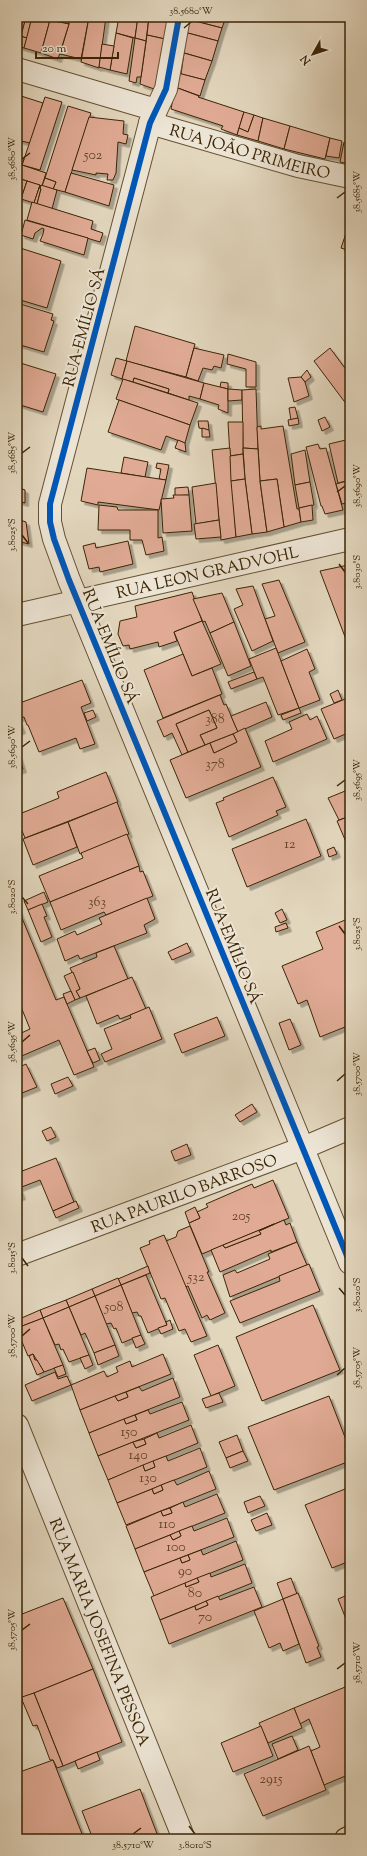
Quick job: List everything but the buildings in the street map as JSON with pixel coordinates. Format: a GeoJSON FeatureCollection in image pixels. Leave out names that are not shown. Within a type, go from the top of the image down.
{"type":"FeatureCollection","features":[{"type":"Feature","properties":{"kind":"main road"},"geometry":{"type":"LineString","coordinates":[[346,1839],[350,1838]]}},
{"type":"Feature","properties":{"kind":"street","name":"RUA EMÍLIO SÁ"},"geometry":{"type":"LineString","coordinates":[[178,17],[166,90],[153,117],[50,504],[50,522],[54,539],[78,601],[350,1263]]}},
{"type":"Feature","properties":{"kind":"street","name":"RUA JOÃO PRIMEIRO"},"geometry":{"type":"LineString","coordinates":[[17,69],[298,166],[350,177]]}},
{"type":"Feature","properties":{"kind":"street","name":"RUA LEON GRADVOHL"},"geometry":{"type":"LineString","coordinates":[[17,615],[350,539]]}},
{"type":"Feature","properties":{"kind":"street","name":"RUA PAURILO BARROSO"},"geometry":{"type":"LineString","coordinates":[[17,1255],[303,1148],[350,1128]]}},
{"type":"Feature","properties":{"kind":"street","name":"RUA MARIA JOSEFINA PESSOA"},"geometry":{"type":"LineString","coordinates":[[17,1425],[184,1839]]}},
{"type":"Feature","properties":{"kind":"cycle path"},"geometry":{"type":"LineString","coordinates":[[179,17],[166,89],[150,123],[50,504],[50,522],[54,539],[69,580],[350,1263]]}}]}
